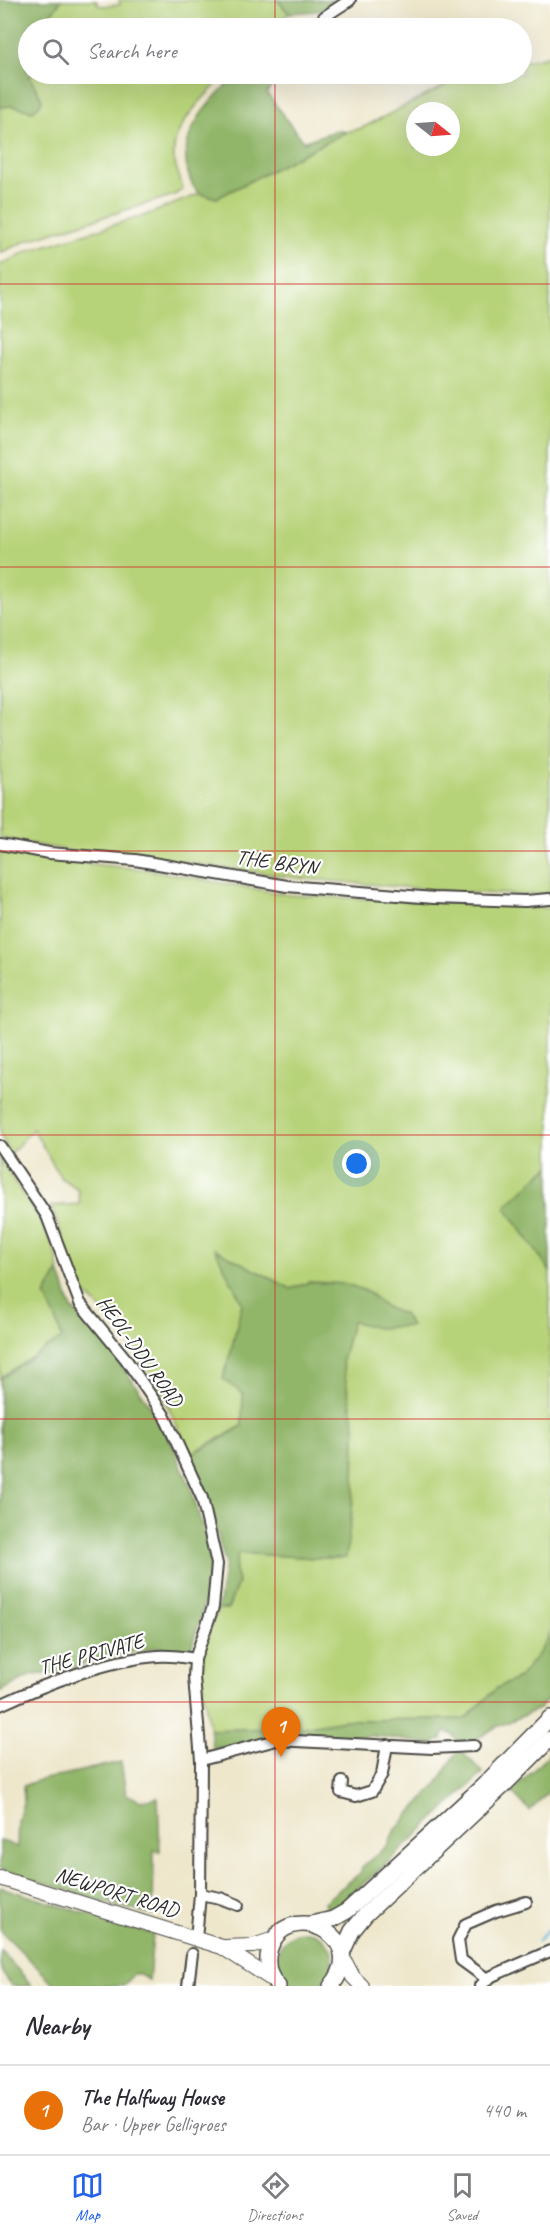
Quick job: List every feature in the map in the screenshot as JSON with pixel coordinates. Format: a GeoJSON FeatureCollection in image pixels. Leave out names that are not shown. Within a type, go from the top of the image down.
{"type":"FeatureCollection","features":[{"type":"Feature","properties":{"kind":"main road"},"geometry":{"type":"LineString","coordinates":[[275,1983],[269,1969],[268,1955],[274,1939],[289,1927],[333,1919],[346,1911],[482,1787],[550,1718]]}},
{"type":"Feature","properties":{"kind":"main road"},"geometry":{"type":"LineString","coordinates":[[331,1986],[339,1975],[342,1956],[352,1931],[365,1915],[550,1739]]}},
{"type":"Feature","properties":{"kind":"main road","name":"NEWPORT ROAD"},"geometry":{"type":"LineString","coordinates":[[0,1878],[222,1947],[275,1983]]}},
{"type":"Feature","properties":{"kind":"main road"},"geometry":{"type":"LineString","coordinates":[[311,1924],[327,1931],[336,1941],[353,1977],[362,1986]]}},
{"type":"Feature","properties":{"kind":"main road","name":"NEWPORT ROAD"},"geometry":{"type":"LineString","coordinates":[[222,1947],[255,1945],[274,1939]]}},
{"type":"Feature","properties":{"kind":"street"},"geometry":{"type":"LineString","coordinates":[[324,17],[350,0]]}},
{"type":"Feature","properties":{"kind":"street","name":"THE BRYN"},"geometry":{"type":"LineString","coordinates":[[0,844],[49,853],[135,860],[287,886],[434,898],[550,900]]}},
{"type":"Feature","properties":{"kind":"street","name":"HEOL-DDU ROAD"},"geometry":{"type":"LineString","coordinates":[[0,1146],[47,1216],[80,1303],[125,1358],[164,1415],[202,1498],[217,1564],[213,1607],[195,1659],[194,1677],[201,1760]]}},
{"type":"Feature","properties":{"kind":"street","name":"THE PRIVATE"},"geometry":{"type":"LineString","coordinates":[[0,1704],[50,1683],[118,1663],[160,1656],[195,1659]]}},
{"type":"Feature","properties":{"kind":"street"},"geometry":{"type":"LineString","coordinates":[[196,1939],[200,1894],[201,1760],[276,1740],[432,1748],[474,1746]]}},
{"type":"Feature","properties":{"kind":"street"},"geometry":{"type":"LineString","coordinates":[[342,1782],[340,1792],[356,1796],[372,1791],[382,1774],[387,1745]]}},
{"type":"Feature","properties":{"kind":"street"},"geometry":{"type":"LineString","coordinates":[[200,1894],[233,1903],[224,1913]]}},
{"type":"Feature","properties":{"kind":"street"},"geometry":{"type":"LineString","coordinates":[[526,1902],[466,1923],[458,1940],[461,1960],[484,1983],[539,1954],[550,1951]]}},
{"type":"Feature","properties":{"kind":"street"},"geometry":{"type":"LineString","coordinates":[[188,1986],[192,1954]]}},
{"type":"Feature","properties":{"kind":"green space"},"geometry":{"type":"Polygon","coordinates":[[[0,0],[61,0],[48,18],[18,18],[18,84],[34,84],[42,99],[40,105],[33,111],[13,106],[0,107],[0,0]]]}},
{"type":"Feature","properties":{"kind":"green space"},"geometry":{"type":"Polygon","coordinates":[[[61,0],[96,0],[99,6],[120,5],[119,0],[277,0],[289,13],[283,18],[48,18],[61,0]]]}},
{"type":"Feature","properties":{"kind":"green space"},"geometry":{"type":"Polygon","coordinates":[[[277,0],[337,0],[319,11],[289,13],[277,0]]]}},
{"type":"Feature","properties":{"kind":"green space"},"geometry":{"type":"Polygon","coordinates":[[[550,55],[550,893],[524,895],[458,892],[297,878],[169,860],[70,851],[0,838],[0,265],[28,251],[146,215],[199,194],[217,198],[346,132],[362,128],[406,106],[406,156],[460,156],[460,102],[413,102],[448,84],[532,84],[532,60],[550,55]]]}},
{"type":"Feature","properties":{"kind":"green space"},"geometry":{"type":"Polygon","coordinates":[[[33,84],[217,84],[184,123],[174,146],[174,158],[182,190],[174,195],[28,240],[0,253],[0,107],[13,106],[32,111],[42,99],[33,84]]]}},
{"type":"Feature","properties":{"kind":"green space"},"geometry":{"type":"Polygon","coordinates":[[[228,84],[273,84],[267,93],[303,142],[337,130],[346,132],[217,198],[201,194],[192,185],[188,173],[187,144],[198,118],[228,84]]]}},
{"type":"Feature","properties":{"kind":"green space"},"geometry":{"type":"Polygon","coordinates":[[[0,850],[44,859],[150,870],[289,895],[550,908],[550,1166],[531,1182],[536,1248],[550,1271],[550,1634],[540,1652],[519,1678],[497,1688],[465,1719],[344,1720],[304,1727],[210,1730],[203,1686],[202,1659],[206,1640],[218,1609],[228,1609],[238,1582],[235,1571],[238,1553],[316,1558],[350,1528],[354,1491],[355,1427],[342,1361],[352,1320],[377,1328],[403,1314],[385,1307],[368,1292],[346,1284],[309,1282],[291,1289],[216,1250],[242,1303],[224,1372],[243,1394],[242,1426],[190,1454],[157,1383],[125,1336],[81,1290],[51,1206],[80,1204],[78,1189],[61,1178],[33,1129],[10,1154],[0,1134],[0,850]]]}},
{"type":"Feature","properties":{"kind":"green space"},"geometry":{"type":"Polygon","coordinates":[[[0,1158],[43,1225],[56,1255],[59,1271],[45,1295],[62,1338],[0,1378],[0,1158]]]}},
{"type":"Feature","properties":{"kind":"green space"},"geometry":{"type":"Polygon","coordinates":[[[550,1166],[550,1271],[505,1207],[550,1166]]]}},
{"type":"Feature","properties":{"kind":"green space"},"geometry":{"type":"Polygon","coordinates":[[[215,1249],[291,1289],[309,1282],[346,1284],[368,1292],[385,1307],[403,1314],[411,1326],[377,1328],[352,1321],[342,1361],[355,1427],[354,1491],[346,1558],[238,1553],[235,1571],[238,1582],[228,1609],[218,1609],[225,1563],[210,1505],[190,1454],[242,1426],[243,1394],[223,1379],[242,1303],[215,1249]]]}},
{"type":"Feature","properties":{"kind":"green space"},"geometry":{"type":"Polygon","coordinates":[[[59,1271],[71,1307],[106,1344],[149,1404],[172,1444],[190,1486],[207,1542],[212,1576],[190,1653],[157,1647],[105,1658],[54,1673],[31,1675],[0,1692],[0,1378],[62,1338],[45,1295],[59,1271]]]}},
{"type":"Feature","properties":{"kind":"green space"},"geometry":{"type":"Polygon","coordinates":[[[550,1634],[550,1696],[539,1709],[494,1728],[471,1743],[457,1741],[452,1734],[444,1732],[442,1739],[432,1744],[377,1736],[327,1737],[276,1731],[267,1739],[253,1743],[213,1749],[210,1730],[304,1727],[344,1720],[465,1719],[497,1688],[519,1678],[540,1652],[550,1634]]]}},
{"type":"Feature","properties":{"kind":"green space"},"geometry":{"type":"Polygon","coordinates":[[[457,1752],[462,1752],[483,1773],[340,1904],[326,1909],[324,1902],[360,1873],[363,1866],[387,1846],[397,1828],[437,1784],[457,1752]]]}},
{"type":"Feature","properties":{"kind":"green space"},"geometry":{"type":"Polygon","coordinates":[[[550,1753],[550,1790],[530,1811],[512,1792],[550,1753]]]}},
{"type":"Feature","properties":{"kind":"green space"},"geometry":{"type":"Polygon","coordinates":[[[121,1762],[126,1794],[141,1801],[158,1798],[160,1851],[154,1850],[153,1915],[0,1869],[0,1840],[17,1847],[18,1821],[24,1799],[23,1786],[121,1762]]]}},
{"type":"Feature","properties":{"kind":"green space"},"geometry":{"type":"Polygon","coordinates":[[[0,1887],[153,1934],[149,1980],[140,1975],[133,1975],[124,1986],[56,1986],[0,1930],[0,1887]]]}},
{"type":"Feature","properties":{"kind":"green space"},"geometry":{"type":"Polygon","coordinates":[[[299,1932],[311,1932],[321,1936],[329,1944],[333,1954],[333,1966],[329,1976],[316,1986],[289,1984],[281,1976],[277,1966],[277,1954],[281,1944],[289,1936],[299,1932]]]}},
{"type":"Feature","properties":{"kind":"green space"},"geometry":{"type":"Polygon","coordinates":[[[0,1950],[32,1986],[11,1986],[0,1967],[0,1950]]]}},
{"type":"Feature","properties":{"kind":"waterway"},"geometry":{"type":"LineString","coordinates":[[538,1941],[550,1928]]}},
{"type":"Feature","properties":{"kind":"place","name":"The Halfway House"},"geometry":{"type":"Point","coordinates":[281,1757]}}]}
